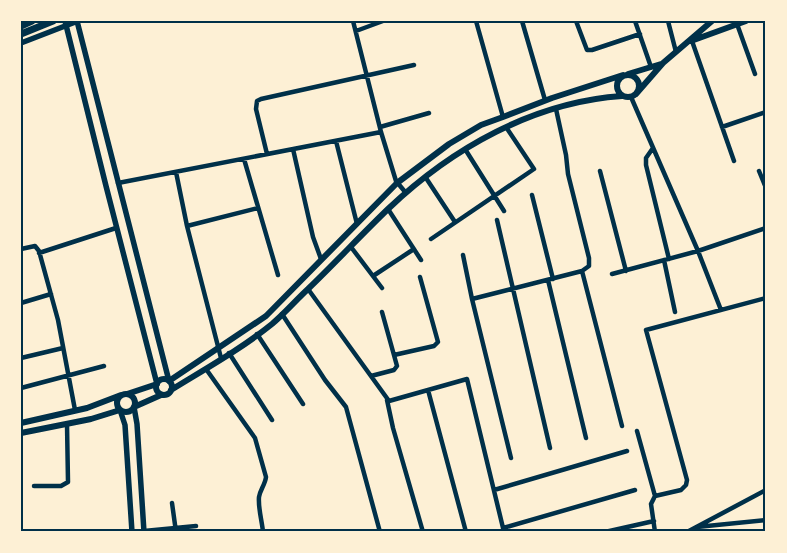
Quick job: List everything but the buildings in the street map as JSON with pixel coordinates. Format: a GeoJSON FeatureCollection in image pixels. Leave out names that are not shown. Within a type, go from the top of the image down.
{"type":"FeatureCollection","features":[{"type":"Feature","properties":{"kind":"main road"},"geometry":{"type":"LineString","coordinates":[[21,26],[32,21]]}},
{"type":"Feature","properties":{"kind":"main road"},"geometry":{"type":"LineString","coordinates":[[21,34],[54,21]]}},
{"type":"Feature","properties":{"kind":"main road"},"geometry":{"type":"LineString","coordinates":[[21,433],[91,419],[120,410],[129,411],[161,395],[168,394],[171,390],[206,369],[273,323],[388,209],[464,149],[506,127],[556,109],[597,98],[634,95],[663,63],[712,21]]}},
{"type":"Feature","properties":{"kind":"main road"},"geometry":{"type":"LineString","coordinates":[[689,42],[746,21]]}},
{"type":"Feature","properties":{"kind":"main road"},"geometry":{"type":"LineString","coordinates":[[21,423],[75,410],[157,384],[162,380],[169,381],[266,316],[398,184],[449,144],[481,126],[545,100],[663,63]]}},
{"type":"Feature","properties":{"kind":"main road"},"geometry":{"type":"LineString","coordinates":[[622,96],[617,91],[616,84],[625,75],[630,75],[637,79],[639,86],[634,95]]}},
{"type":"Feature","properties":{"kind":"main road"},"geometry":{"type":"LineString","coordinates":[[169,381],[172,386],[171,390]]}},
{"type":"Feature","properties":{"kind":"main road"},"geometry":{"type":"LineString","coordinates":[[157,384],[157,391],[161,395]]}},
{"type":"Feature","properties":{"kind":"main road"},"geometry":{"type":"LineString","coordinates":[[124,394],[134,398],[134,407]]}},
{"type":"Feature","properties":{"kind":"main road"},"geometry":{"type":"LineString","coordinates":[[120,410],[116,402],[124,394]]}},
{"type":"Feature","properties":{"kind":"street"},"geometry":{"type":"LineString","coordinates":[[21,43],[66,23],[78,21],[169,381]]}},
{"type":"Feature","properties":{"kind":"street"},"geometry":{"type":"LineString","coordinates":[[353,21],[380,129],[398,184],[406,193]]}},
{"type":"Feature","properties":{"kind":"street"},"geometry":{"type":"LineString","coordinates":[[356,31],[383,21]]}},
{"type":"Feature","properties":{"kind":"street"},"geometry":{"type":"LineString","coordinates":[[476,21],[502,117]]}},
{"type":"Feature","properties":{"kind":"street"},"geometry":{"type":"LineString","coordinates":[[522,21],[545,100]]}},
{"type":"Feature","properties":{"kind":"street"},"geometry":{"type":"LineString","coordinates":[[576,21],[587,50],[640,34]]}},
{"type":"Feature","properties":{"kind":"street"},"geometry":{"type":"LineString","coordinates":[[635,21],[651,67]]}},
{"type":"Feature","properties":{"kind":"street"},"geometry":{"type":"LineString","coordinates":[[668,21],[676,52]]}},
{"type":"Feature","properties":{"kind":"street"},"geometry":{"type":"LineString","coordinates":[[66,23],[116,228],[157,384]]}},
{"type":"Feature","properties":{"kind":"street"},"geometry":{"type":"LineString","coordinates":[[737,24],[755,74]]}},
{"type":"Feature","properties":{"kind":"street"},"geometry":{"type":"LineString","coordinates":[[689,42],[734,162]]}},
{"type":"Feature","properties":{"kind":"street"},"geometry":{"type":"LineString","coordinates":[[267,154],[256,109],[261,99],[414,65]]}},
{"type":"Feature","properties":{"kind":"street"},"geometry":{"type":"LineString","coordinates":[[634,95],[721,310]]}},
{"type":"Feature","properties":{"kind":"street"},"geometry":{"type":"LineString","coordinates":[[472,299],[582,271],[589,266],[589,258],[568,174],[556,109]]}},
{"type":"Feature","properties":{"kind":"street"},"geometry":{"type":"LineString","coordinates":[[722,127],[766,112]]}},
{"type":"Feature","properties":{"kind":"street"},"geometry":{"type":"LineString","coordinates":[[118,183],[336,141],[429,113]]}},
{"type":"Feature","properties":{"kind":"street"},"geometry":{"type":"LineString","coordinates":[[431,239],[534,168],[506,127]]}},
{"type":"Feature","properties":{"kind":"street"},"geometry":{"type":"LineString","coordinates":[[336,141],[357,224]]}},
{"type":"Feature","properties":{"kind":"street"},"geometry":{"type":"LineString","coordinates":[[654,148],[646,158],[646,165],[676,312]]}},
{"type":"Feature","properties":{"kind":"street"},"geometry":{"type":"LineString","coordinates":[[293,149],[313,237],[321,259]]}},
{"type":"Feature","properties":{"kind":"street"},"geometry":{"type":"LineString","coordinates":[[464,149],[504,211]]}},
{"type":"Feature","properties":{"kind":"street"},"geometry":{"type":"LineString","coordinates":[[244,159],[278,275]]}},
{"type":"Feature","properties":{"kind":"street"},"geometry":{"type":"LineString","coordinates":[[600,171],[626,271]]}},
{"type":"Feature","properties":{"kind":"street"},"geometry":{"type":"LineString","coordinates":[[759,171],[766,188]]}},
{"type":"Feature","properties":{"kind":"street"},"geometry":{"type":"LineString","coordinates":[[176,172],[187,226],[218,349],[222,358]]}},
{"type":"Feature","properties":{"kind":"street"},"geometry":{"type":"LineString","coordinates":[[426,178],[455,222]]}},
{"type":"Feature","properties":{"kind":"street"},"geometry":{"type":"LineString","coordinates":[[532,195],[586,438]]}},
{"type":"Feature","properties":{"kind":"street"},"geometry":{"type":"LineString","coordinates":[[187,226],[258,208]]}},
{"type":"Feature","properties":{"kind":"street"},"geometry":{"type":"LineString","coordinates":[[388,209],[421,260]]}},
{"type":"Feature","properties":{"kind":"street"},"geometry":{"type":"LineString","coordinates":[[497,220],[539,408],[550,448]]}},
{"type":"Feature","properties":{"kind":"street"},"geometry":{"type":"LineString","coordinates":[[39,252],[116,228]]}},
{"type":"Feature","properties":{"kind":"street"},"geometry":{"type":"LineString","coordinates":[[612,274],[698,251],[766,228]]}},
{"type":"Feature","properties":{"kind":"street"},"geometry":{"type":"LineString","coordinates":[[21,250],[35,246],[39,252],[51,294],[75,410]]}},
{"type":"Feature","properties":{"kind":"street"},"geometry":{"type":"LineString","coordinates":[[351,247],[382,288]]}},
{"type":"Feature","properties":{"kind":"street"},"geometry":{"type":"LineString","coordinates":[[373,276],[414,249]]}},
{"type":"Feature","properties":{"kind":"street"},"geometry":{"type":"LineString","coordinates":[[463,255],[511,458]]}},
{"type":"Feature","properties":{"kind":"street"},"geometry":{"type":"LineString","coordinates":[[582,271],[622,426]]}},
{"type":"Feature","properties":{"kind":"street"},"geometry":{"type":"LineString","coordinates":[[394,356],[434,346],[438,342],[420,277]]}},
{"type":"Feature","properties":{"kind":"street"},"geometry":{"type":"LineString","coordinates":[[308,289],[387,399],[393,428],[423,532]]}},
{"type":"Feature","properties":{"kind":"street"},"geometry":{"type":"LineString","coordinates":[[21,303],[51,294]]}},
{"type":"Feature","properties":{"kind":"street"},"geometry":{"type":"LineString","coordinates":[[655,496],[681,490],[686,485],[686,480],[646,330],[766,298]]}},
{"type":"Feature","properties":{"kind":"street"},"geometry":{"type":"LineString","coordinates":[[371,376],[396,369],[382,312]]}},
{"type":"Feature","properties":{"kind":"street"},"geometry":{"type":"LineString","coordinates":[[282,314],[346,407],[380,532]]}},
{"type":"Feature","properties":{"kind":"street"},"geometry":{"type":"LineString","coordinates":[[257,334],[303,404]]}},
{"type":"Feature","properties":{"kind":"street"},"geometry":{"type":"LineString","coordinates":[[21,358],[63,348]]}},
{"type":"Feature","properties":{"kind":"street"},"geometry":{"type":"LineString","coordinates":[[229,353],[272,420]]}},
{"type":"Feature","properties":{"kind":"street"},"geometry":{"type":"LineString","coordinates":[[21,388],[104,366]]}},
{"type":"Feature","properties":{"kind":"street"},"geometry":{"type":"LineString","coordinates":[[206,369],[255,438],[266,477],[259,502],[263,532]]}},
{"type":"Feature","properties":{"kind":"street"},"geometry":{"type":"LineString","coordinates":[[387,399],[389,401],[467,379],[504,530],[635,490]]}},
{"type":"Feature","properties":{"kind":"street"},"geometry":{"type":"LineString","coordinates":[[428,390],[466,532]]}},
{"type":"Feature","properties":{"kind":"street"},"geometry":{"type":"LineString","coordinates":[[134,407],[137,424],[144,531],[176,530],[196,526]]}},
{"type":"Feature","properties":{"kind":"street"},"geometry":{"type":"LineString","coordinates":[[120,410],[125,425],[132,532]]}},
{"type":"Feature","properties":{"kind":"street"},"geometry":{"type":"LineString","coordinates":[[34,486],[62,486],[68,482],[66,424]]}},
{"type":"Feature","properties":{"kind":"street"},"geometry":{"type":"LineString","coordinates":[[637,431],[655,496],[651,504],[655,532]]}},
{"type":"Feature","properties":{"kind":"street"},"geometry":{"type":"LineString","coordinates":[[494,490],[627,451]]}},
{"type":"Feature","properties":{"kind":"street"},"geometry":{"type":"LineString","coordinates":[[687,532],[766,490]]}},
{"type":"Feature","properties":{"kind":"street"},"geometry":{"type":"LineString","coordinates":[[172,503],[176,530]]}},
{"type":"Feature","properties":{"kind":"street"},"geometry":{"type":"LineString","coordinates":[[695,527],[766,520]]}},
{"type":"Feature","properties":{"kind":"street"},"geometry":{"type":"LineString","coordinates":[[605,532],[654,522]]}}]}
